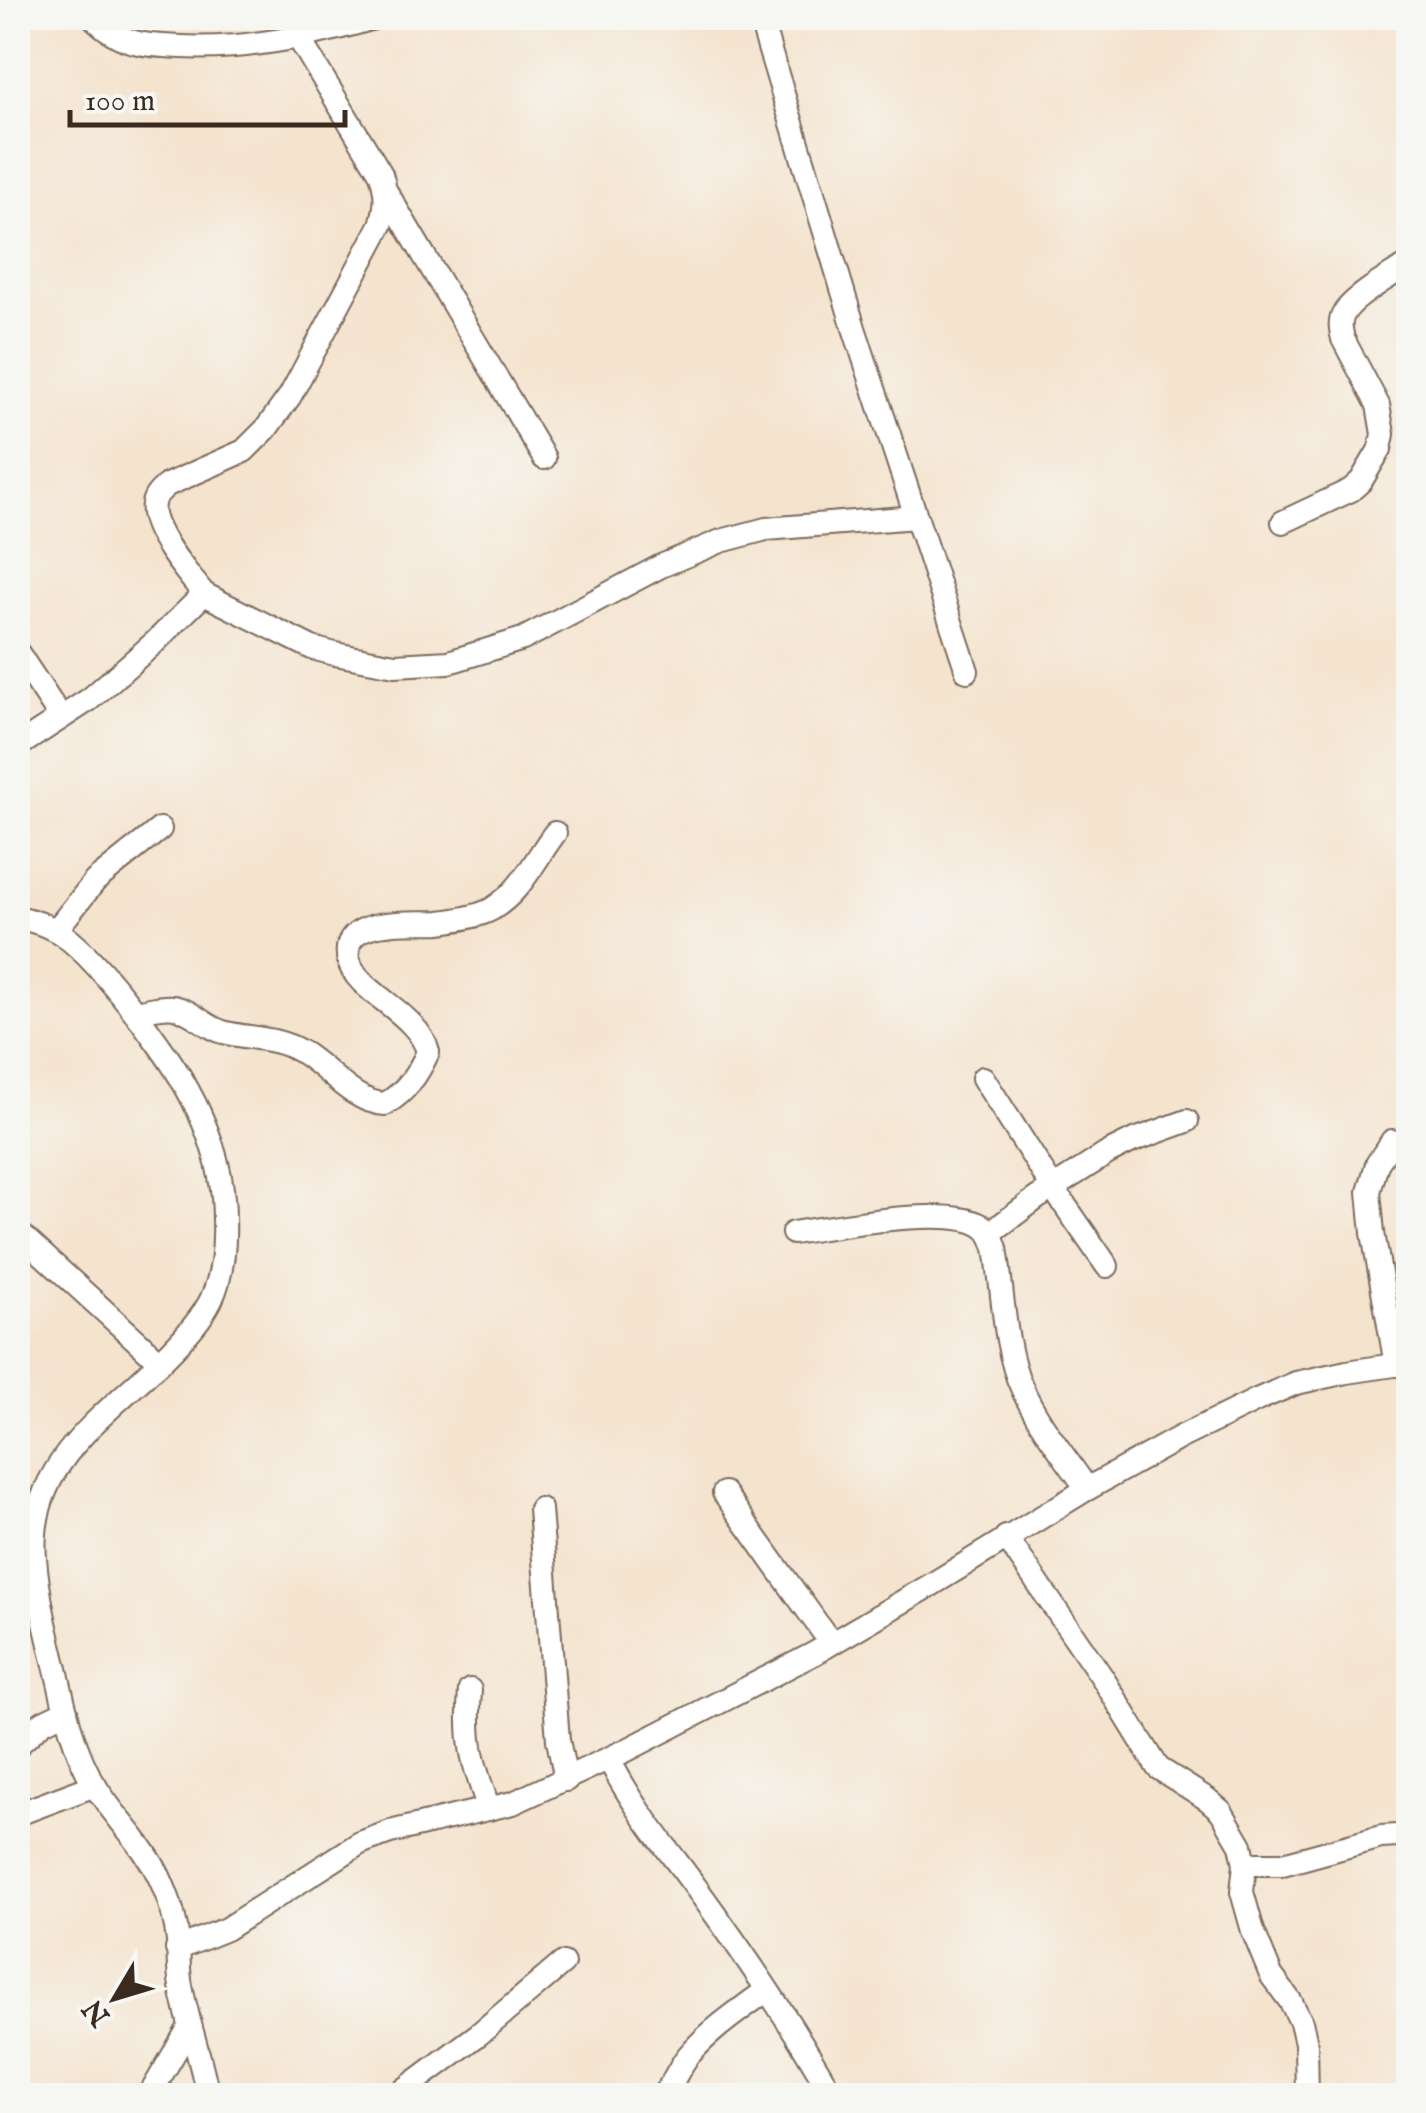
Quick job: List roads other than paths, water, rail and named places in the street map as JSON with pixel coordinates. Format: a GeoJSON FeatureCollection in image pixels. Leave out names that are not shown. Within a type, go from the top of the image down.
{"type":"FeatureCollection","features":[{"type":"Feature","properties":{"kind":"street"},"geometry":{"type":"LineString","coordinates":[[94,18],[114,34],[135,43],[199,48],[258,44],[374,18]]}},
{"type":"Feature","properties":{"kind":"street"},"geometry":{"type":"LineString","coordinates":[[760,18],[811,191],[967,672]]}},
{"type":"Feature","properties":{"kind":"street"},"geometry":{"type":"LineString","coordinates":[[298,37],[544,458]]}},
{"type":"Feature","properties":{"kind":"street"},"geometry":{"type":"LineString","coordinates":[[386,193],[387,207],[381,225],[290,396],[266,429],[244,451],[167,486],[152,505],[160,532],[204,594],[312,648],[394,665],[449,662],[523,639],[660,566],[722,540],[766,529],[916,517]]}},
{"type":"Feature","properties":{"kind":"street"},"geometry":{"type":"LineString","coordinates":[[1283,522],[1351,490],[1361,481],[1380,448],[1384,434],[1378,405],[1343,339],[1341,318],[1348,307],[1408,265]]}},
{"type":"Feature","properties":{"kind":"street"},"geometry":{"type":"LineString","coordinates":[[18,746],[90,699],[204,594]]}},
{"type":"Feature","properties":{"kind":"street"},"geometry":{"type":"LineString","coordinates":[[18,653],[61,718]]}},
{"type":"Feature","properties":{"kind":"street"},"geometry":{"type":"LineString","coordinates":[[56,930],[106,870],[160,829]]}},
{"type":"Feature","properties":{"kind":"street"},"geometry":{"type":"LineString","coordinates":[[135,1012],[172,1007],[224,1032],[283,1042],[323,1066],[371,1103],[385,1104],[407,1087],[428,1052],[420,1032],[352,969],[348,960],[352,939],[377,924],[440,922],[490,910],[530,873],[555,833]]}},
{"type":"Feature","properties":{"kind":"street"},"geometry":{"type":"LineString","coordinates":[[18,916],[56,930],[79,948],[135,1012],[197,1105],[213,1146],[224,1196],[220,1278],[210,1302],[190,1332],[60,1460],[26,1539],[66,1711],[82,1760],[94,1786],[139,1843],[170,1905],[189,2028],[201,2057],[208,2096]]}},
{"type":"Feature","properties":{"kind":"street"},"geometry":{"type":"LineString","coordinates":[[983,1078],[1107,1266]]}},
{"type":"Feature","properties":{"kind":"street"},"geometry":{"type":"LineString","coordinates":[[990,1232],[1120,1147],[1187,1120]]}},
{"type":"Feature","properties":{"kind":"street"},"geometry":{"type":"LineString","coordinates":[[178,1950],[226,1929],[360,1843],[390,1832],[513,1803],[609,1759],[831,1644],[1086,1488],[1181,1437],[1296,1382],[1402,1364],[1373,1233],[1369,1192],[1377,1164],[1392,1141]]}},
{"type":"Feature","properties":{"kind":"street"},"geometry":{"type":"LineString","coordinates":[[794,1233],[928,1217],[960,1218],[990,1232],[1002,1282],[1012,1358],[1021,1387],[1086,1488]]}},
{"type":"Feature","properties":{"kind":"street"},"geometry":{"type":"LineString","coordinates":[[18,1232],[160,1362]]}},
{"type":"Feature","properties":{"kind":"street"},"geometry":{"type":"LineString","coordinates":[[724,1493],[831,1644]]}},
{"type":"Feature","properties":{"kind":"street"},"geometry":{"type":"LineString","coordinates":[[540,1509],[558,1740],[566,1780]]}},
{"type":"Feature","properties":{"kind":"street"},"geometry":{"type":"LineString","coordinates":[[1006,1538],[1093,1664],[1158,1768],[1222,1811],[1241,1845],[1245,1864],[1242,1892],[1252,1931],[1271,1975],[1302,2022],[1307,2096]]}},
{"type":"Feature","properties":{"kind":"street"},"geometry":{"type":"LineString","coordinates":[[470,1690],[471,1759],[488,1809]]}},
{"type":"Feature","properties":{"kind":"street"},"geometry":{"type":"LineString","coordinates":[[18,1745],[43,1722],[66,1711]]}},
{"type":"Feature","properties":{"kind":"street"},"geometry":{"type":"LineString","coordinates":[[609,1759],[644,1819],[767,1990],[826,2092]]}},
{"type":"Feature","properties":{"kind":"street"},"geometry":{"type":"LineString","coordinates":[[18,1814],[94,1786]]}},
{"type":"Feature","properties":{"kind":"street"},"geometry":{"type":"LineString","coordinates":[[1245,1864],[1284,1864],[1380,1837],[1408,1840]]}},
{"type":"Feature","properties":{"kind":"street"},"geometry":{"type":"LineString","coordinates":[[396,2096],[479,2034],[563,1963]]}},
{"type":"Feature","properties":{"kind":"street"},"geometry":{"type":"LineString","coordinates":[[663,2096],[692,2051],[767,1990]]}},
{"type":"Feature","properties":{"kind":"street"},"geometry":{"type":"LineString","coordinates":[[150,2096],[189,2028]]}}]}
